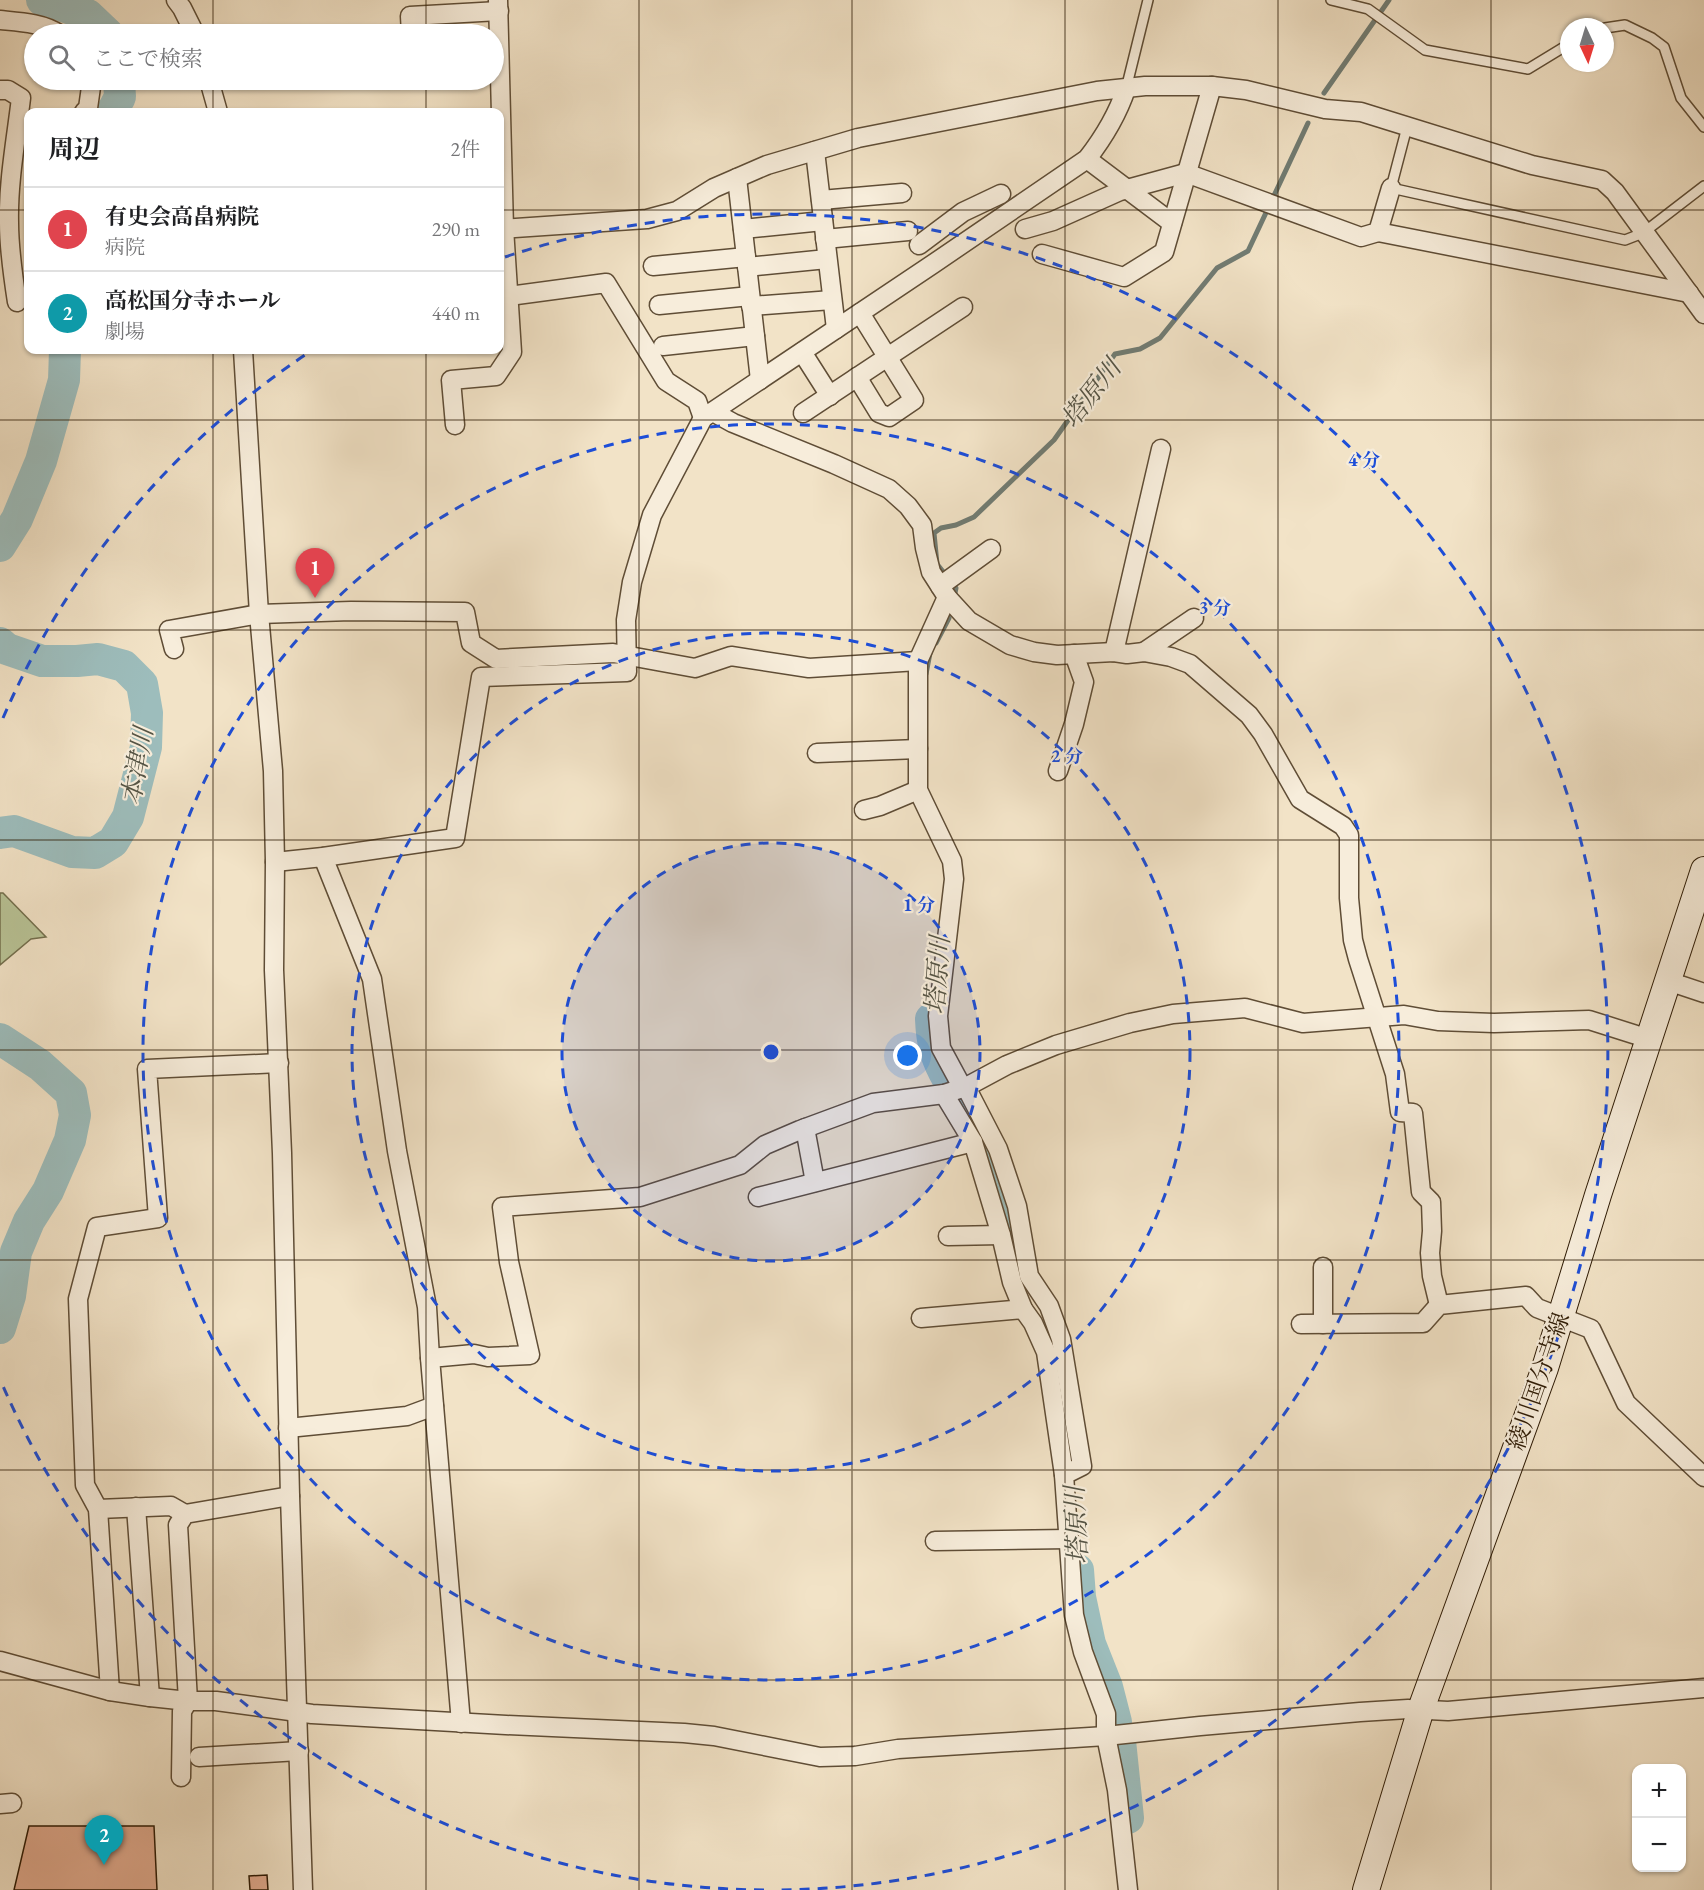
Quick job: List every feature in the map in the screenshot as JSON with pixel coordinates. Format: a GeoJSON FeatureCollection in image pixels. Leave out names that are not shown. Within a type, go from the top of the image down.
{"type":"FeatureCollection","features":[{"type":"Feature","properties":{"kind":"main road","name":"綾川国分寺線"},"geometry":{"type":"LineString","coordinates":[[1366,1890],[1421,1709],[1545,1368],[1704,870]]}},
{"type":"Feature","properties":{"kind":"street"},"geometry":{"type":"LineString","coordinates":[[176,0],[190,24]]}},
{"type":"Feature","properties":{"kind":"street"},"geometry":{"type":"LineString","coordinates":[[410,24],[410,16],[498,5],[498,24]]}},
{"type":"Feature","properties":{"kind":"street"},"geometry":{"type":"LineString","coordinates":[[0,20],[31,24]]}},
{"type":"Feature","properties":{"kind":"street"},"geometry":{"type":"LineString","coordinates":[[504,229],[647,219],[677,211],[714,188],[767,165],[858,138],[894,130],[1086,93],[1145,86],[1212,86],[1246,90],[1324,109],[1361,112],[1532,165],[1602,180],[1615,192],[1704,314]]}},
{"type":"Feature","properties":{"kind":"street"},"geometry":{"type":"LineString","coordinates":[[1042,254],[1124,277],[1164,252],[1212,86]]}},
{"type":"Feature","properties":{"kind":"street"},"geometry":{"type":"LineString","coordinates":[[275,862],[455,838],[481,677],[627,672],[626,620],[632,582],[652,515],[708,415],[1087,159],[1106,135],[1126,89]]}},
{"type":"Feature","properties":{"kind":"street"},"geometry":{"type":"LineString","coordinates":[[0,90],[9,90],[21,98],[12,169],[9,222],[15,302]]}},
{"type":"Feature","properties":{"kind":"street"},"geometry":{"type":"LineString","coordinates":[[88,108],[91,90]]}},
{"type":"Feature","properties":{"kind":"street"},"geometry":{"type":"LineString","coordinates":[[212,90],[217,108]]}},
{"type":"Feature","properties":{"kind":"street"},"geometry":{"type":"LineString","coordinates":[[500,90],[500,108]]}},
{"type":"Feature","properties":{"kind":"street"},"geometry":{"type":"LineString","coordinates":[[815,151],[836,329]]}},
{"type":"Feature","properties":{"kind":"street"},"geometry":{"type":"LineString","coordinates":[[12,169],[24,156]]}},
{"type":"Feature","properties":{"kind":"street"},"geometry":{"type":"LineString","coordinates":[[1087,159],[1172,223]]}},
{"type":"Feature","properties":{"kind":"street"},"geometry":{"type":"LineString","coordinates":[[1024,229],[1053,221],[1127,189],[1186,173],[1361,237],[1378,232],[1689,293]]}},
{"type":"Feature","properties":{"kind":"street"},"geometry":{"type":"LineString","coordinates":[[737,178],[760,380]]}},
{"type":"Feature","properties":{"kind":"street"},"geometry":{"type":"LineString","coordinates":[[1378,232],[1390,188]]}},
{"type":"Feature","properties":{"kind":"street"},"geometry":{"type":"LineString","coordinates":[[821,200],[902,193]]}},
{"type":"Feature","properties":{"kind":"street"},"geometry":{"type":"LineString","coordinates":[[825,239],[913,238],[1001,194]]}},
{"type":"Feature","properties":{"kind":"street"},"geometry":{"type":"LineString","coordinates":[[743,229],[823,221]]}},
{"type":"Feature","properties":{"kind":"street"},"geometry":{"type":"LineString","coordinates":[[652,266],[828,259]]}},
{"type":"Feature","properties":{"kind":"street"},"geometry":{"type":"LineString","coordinates":[[455,425],[451,380],[496,376],[512,352],[504,298],[606,284],[666,381],[697,401],[708,415],[834,464],[889,489],[908,506],[922,525],[931,572],[946,586],[969,621],[1010,645],[1034,652],[1057,655],[1144,652],[1171,657],[1190,664],[1249,715],[1263,734],[1300,799],[1342,826],[1349,835],[1349,898],[1353,940],[1395,1074],[1400,1112],[1413,1113],[1421,1192],[1431,1202],[1431,1276],[1439,1305]]}},
{"type":"Feature","properties":{"kind":"street"},"geometry":{"type":"LineString","coordinates":[[659,305],[832,300]]}},
{"type":"Feature","properties":{"kind":"street"},"geometry":{"type":"LineString","coordinates":[[803,413],[963,307]]}},
{"type":"Feature","properties":{"kind":"street"},"geometry":{"type":"LineString","coordinates":[[857,377],[879,413],[889,417],[914,400],[860,313]]}},
{"type":"Feature","properties":{"kind":"street"},"geometry":{"type":"LineString","coordinates":[[663,346],[755,336]]}},
{"type":"Feature","properties":{"kind":"street"},"geometry":{"type":"LineString","coordinates":[[802,352],[830,396]]}},
{"type":"Feature","properties":{"kind":"street"},"geometry":{"type":"LineString","coordinates":[[243,354],[273,771],[274,970],[279,1063],[303,1890]]}},
{"type":"Feature","properties":{"kind":"street"},"geometry":{"type":"LineString","coordinates":[[1114,652],[1161,449]]}},
{"type":"Feature","properties":{"kind":"street"},"geometry":{"type":"LineString","coordinates":[[991,549],[946,586],[918,661],[918,790],[952,861],[954,879],[938,1016],[941,1048],[961,1085],[966,1087],[998,1149],[1017,1206],[1029,1276],[1049,1306],[1061,1339],[1082,1466],[1064,1475]]}},
{"type":"Feature","properties":{"kind":"street"},"geometry":{"type":"LineString","coordinates":[[174,649],[169,630],[260,614],[351,610],[465,612],[471,644],[496,659],[613,653],[695,668],[731,656],[809,668],[918,661]]}},
{"type":"Feature","properties":{"kind":"street"},"geometry":{"type":"LineString","coordinates":[[1144,652],[1194,618]]}},
{"type":"Feature","properties":{"kind":"street"},"geometry":{"type":"LineString","coordinates":[[1058,771],[1074,724],[1084,682],[1074,654]]}},
{"type":"Feature","properties":{"kind":"street"},"geometry":{"type":"LineString","coordinates":[[817,753],[918,749]]}},
{"type":"Feature","properties":{"kind":"street"},"geometry":{"type":"LineString","coordinates":[[864,810],[880,806],[918,790]]}},
{"type":"Feature","properties":{"kind":"street"},"geometry":{"type":"LineString","coordinates":[[323,857],[372,979],[397,1151],[427,1307],[461,1723]]}},
{"type":"Feature","properties":{"kind":"street"},"geometry":{"type":"LineString","coordinates":[[1668,981],[1704,993]]}},
{"type":"Feature","properties":{"kind":"street"},"geometry":{"type":"LineString","coordinates":[[430,1358],[474,1354],[488,1357],[530,1355],[509,1262],[502,1207],[640,1197],[740,1165],[765,1145],[873,1103],[944,1094],[966,1087],[1007,1065],[1056,1045],[1130,1023],[1173,1014],[1245,1008],[1303,1023],[1404,1015],[1438,1021],[1494,1023],[1589,1020],[1649,1039]]}},
{"type":"Feature","properties":{"kind":"street"},"geometry":{"type":"LineString","coordinates":[[110,1691],[98,1509],[85,1485],[78,1299],[97,1227],[158,1218],[147,1069],[279,1063]]}},
{"type":"Feature","properties":{"kind":"street"},"geometry":{"type":"LineString","coordinates":[[944,1094],[973,1142],[1001,1235],[1012,1282],[1046,1352],[1064,1475],[1074,1615],[1083,1652],[1106,1714],[1106,1736],[1118,1790],[1128,1890]]}},
{"type":"Feature","properties":{"kind":"street"},"geometry":{"type":"LineString","coordinates":[[805,1128],[815,1182]]}},
{"type":"Feature","properties":{"kind":"street"},"geometry":{"type":"LineString","coordinates":[[758,1197],[973,1142]]}},
{"type":"Feature","properties":{"kind":"street"},"geometry":{"type":"LineString","coordinates":[[948,1236],[1001,1235]]}},
{"type":"Feature","properties":{"kind":"street"},"geometry":{"type":"LineString","coordinates":[[1323,1266],[1323,1324]]}},
{"type":"Feature","properties":{"kind":"street"},"geometry":{"type":"LineString","coordinates":[[1301,1324],[1423,1323],[1439,1305],[1526,1296],[1537,1308],[1591,1329],[1626,1403],[1704,1477]]}},
{"type":"Feature","properties":{"kind":"street"},"geometry":{"type":"LineString","coordinates":[[921,1318],[1028,1316],[1049,1306]]}},
{"type":"Feature","properties":{"kind":"street"},"geometry":{"type":"LineString","coordinates":[[288,1428],[407,1416],[434,1406]]}},
{"type":"Feature","properties":{"kind":"street"},"geometry":{"type":"LineString","coordinates":[[98,1509],[171,1506],[185,1514],[290,1496]]}},
{"type":"Feature","properties":{"kind":"street"},"geometry":{"type":"LineString","coordinates":[[136,1507],[150,1696]]}},
{"type":"Feature","properties":{"kind":"street"},"geometry":{"type":"LineString","coordinates":[[181,1777],[182,1711],[188,1701],[178,1525],[185,1514]]}},
{"type":"Feature","properties":{"kind":"street"},"geometry":{"type":"LineString","coordinates":[[934,1541],[1069,1539]]}},
{"type":"Feature","properties":{"kind":"street"},"geometry":{"type":"LineString","coordinates":[[0,1662],[110,1691],[188,1701],[216,1701],[312,1714],[684,1733],[714,1736],[820,1756],[855,1756],[898,1749],[1106,1736],[1360,1712],[1421,1709],[1448,1711],[1704,1688]]}},
{"type":"Feature","properties":{"kind":"street"},"geometry":{"type":"LineString","coordinates":[[199,1757],[299,1751]]}},
{"type":"Feature","properties":{"kind":"lane"},"geometry":{"type":"LineString","coordinates":[[1126,89],[1148,0]]}},
{"type":"Feature","properties":{"kind":"lane"},"geometry":{"type":"LineString","coordinates":[[1331,0],[1368,9],[1425,50],[1528,69],[1560,49]]}},
{"type":"Feature","properties":{"kind":"lane"},"geometry":{"type":"LineString","coordinates":[[1614,27],[1625,25],[1652,38],[1664,47],[1681,98],[1704,127]]}},
{"type":"Feature","properties":{"kind":"lane"},"geometry":{"type":"LineString","coordinates":[[1407,127],[1390,188],[1625,240],[1643,233],[1704,186]]}},
{"type":"Feature","properties":{"kind":"green space"},"geometry":{"type":"Polygon","coordinates":[[[0,893],[3,893],[46,937],[31,939],[0,965],[0,893]]]}},
{"type":"Feature","properties":{"kind":"building"},"geometry":{"type":"Polygon","coordinates":[[[29,1826],[154,1826],[157,1890],[14,1890],[29,1826]]]}},
{"type":"Feature","properties":{"kind":"building"},"geometry":{"type":"Polygon","coordinates":[[[267,1875],[268,1890],[250,1890],[249,1876],[267,1875]]]}},
{"type":"Feature","properties":{"kind":"waterway","name":"本津川"},"geometry":{"type":"LineString","coordinates":[[42,0],[88,15],[97,24]]}},
{"type":"Feature","properties":{"kind":"waterway","name":"塔原川"},"geometry":{"type":"LineString","coordinates":[[1324,93],[1389,0]]}},
{"type":"Feature","properties":{"kind":"waterway","name":"本津川"},"geometry":{"type":"LineString","coordinates":[[114,108],[120,97],[120,90]]}},
{"type":"Feature","properties":{"kind":"waterway","name":"塔原川"},"geometry":{"type":"LineString","coordinates":[[954,598],[956,588],[937,564],[934,533],[941,528],[956,525],[974,517],[1054,440],[1115,354],[1140,349],[1160,338],[1217,268],[1248,251],[1308,123]]}},
{"type":"Feature","properties":{"kind":"waterway","name":"本津川"},"geometry":{"type":"LineString","coordinates":[[0,546],[17,519],[41,461],[64,380],[65,354]]}},
{"type":"Feature","properties":{"kind":"waterway","name":"塔原川"},"geometry":{"type":"LineString","coordinates":[[936,643],[949,618]]}},
{"type":"Feature","properties":{"kind":"waterway","name":"本津川"},"geometry":{"type":"LineString","coordinates":[[0,643],[7,649],[42,661],[98,659],[124,666],[142,684],[147,713],[146,747],[128,817],[113,842],[95,853],[72,852],[14,831],[0,833]]}},
{"type":"Feature","properties":{"kind":"waterway","name":"塔原川"},"geometry":{"type":"LineString","coordinates":[[926,674],[930,653]]}},
{"type":"Feature","properties":{"kind":"waterway","name":"塔原川"},"geometry":{"type":"LineString","coordinates":[[931,1019],[936,1051],[949,1081]]}},
{"type":"Feature","properties":{"kind":"waterway","name":"本津川"},"geometry":{"type":"LineString","coordinates":[[0,1039],[40,1065],[71,1093],[75,1115],[70,1140],[48,1191],[29,1221],[16,1252],[10,1296],[0,1328]]}},
{"type":"Feature","properties":{"kind":"waterway","name":"塔原川"},"geometry":{"type":"LineString","coordinates":[[971,1110],[1001,1183],[1022,1268]]}},
{"type":"Feature","properties":{"kind":"waterway","name":"塔原川"},"geometry":{"type":"LineString","coordinates":[[1078,1570],[1080,1597],[1090,1644],[1107,1687],[1116,1722]]}},
{"type":"Feature","properties":{"kind":"waterway","name":"塔原川"},"geometry":{"type":"LineString","coordinates":[[1120,1741],[1128,1818]]}},
{"type":"Feature","properties":{"kind":"place","name":"有史会高畠病院"},"geometry":{"type":"Point","coordinates":[315,598]}},
{"type":"Feature","properties":{"kind":"place","name":"高松国分寺ホール"},"geometry":{"type":"Point","coordinates":[104,1865]}}]}
